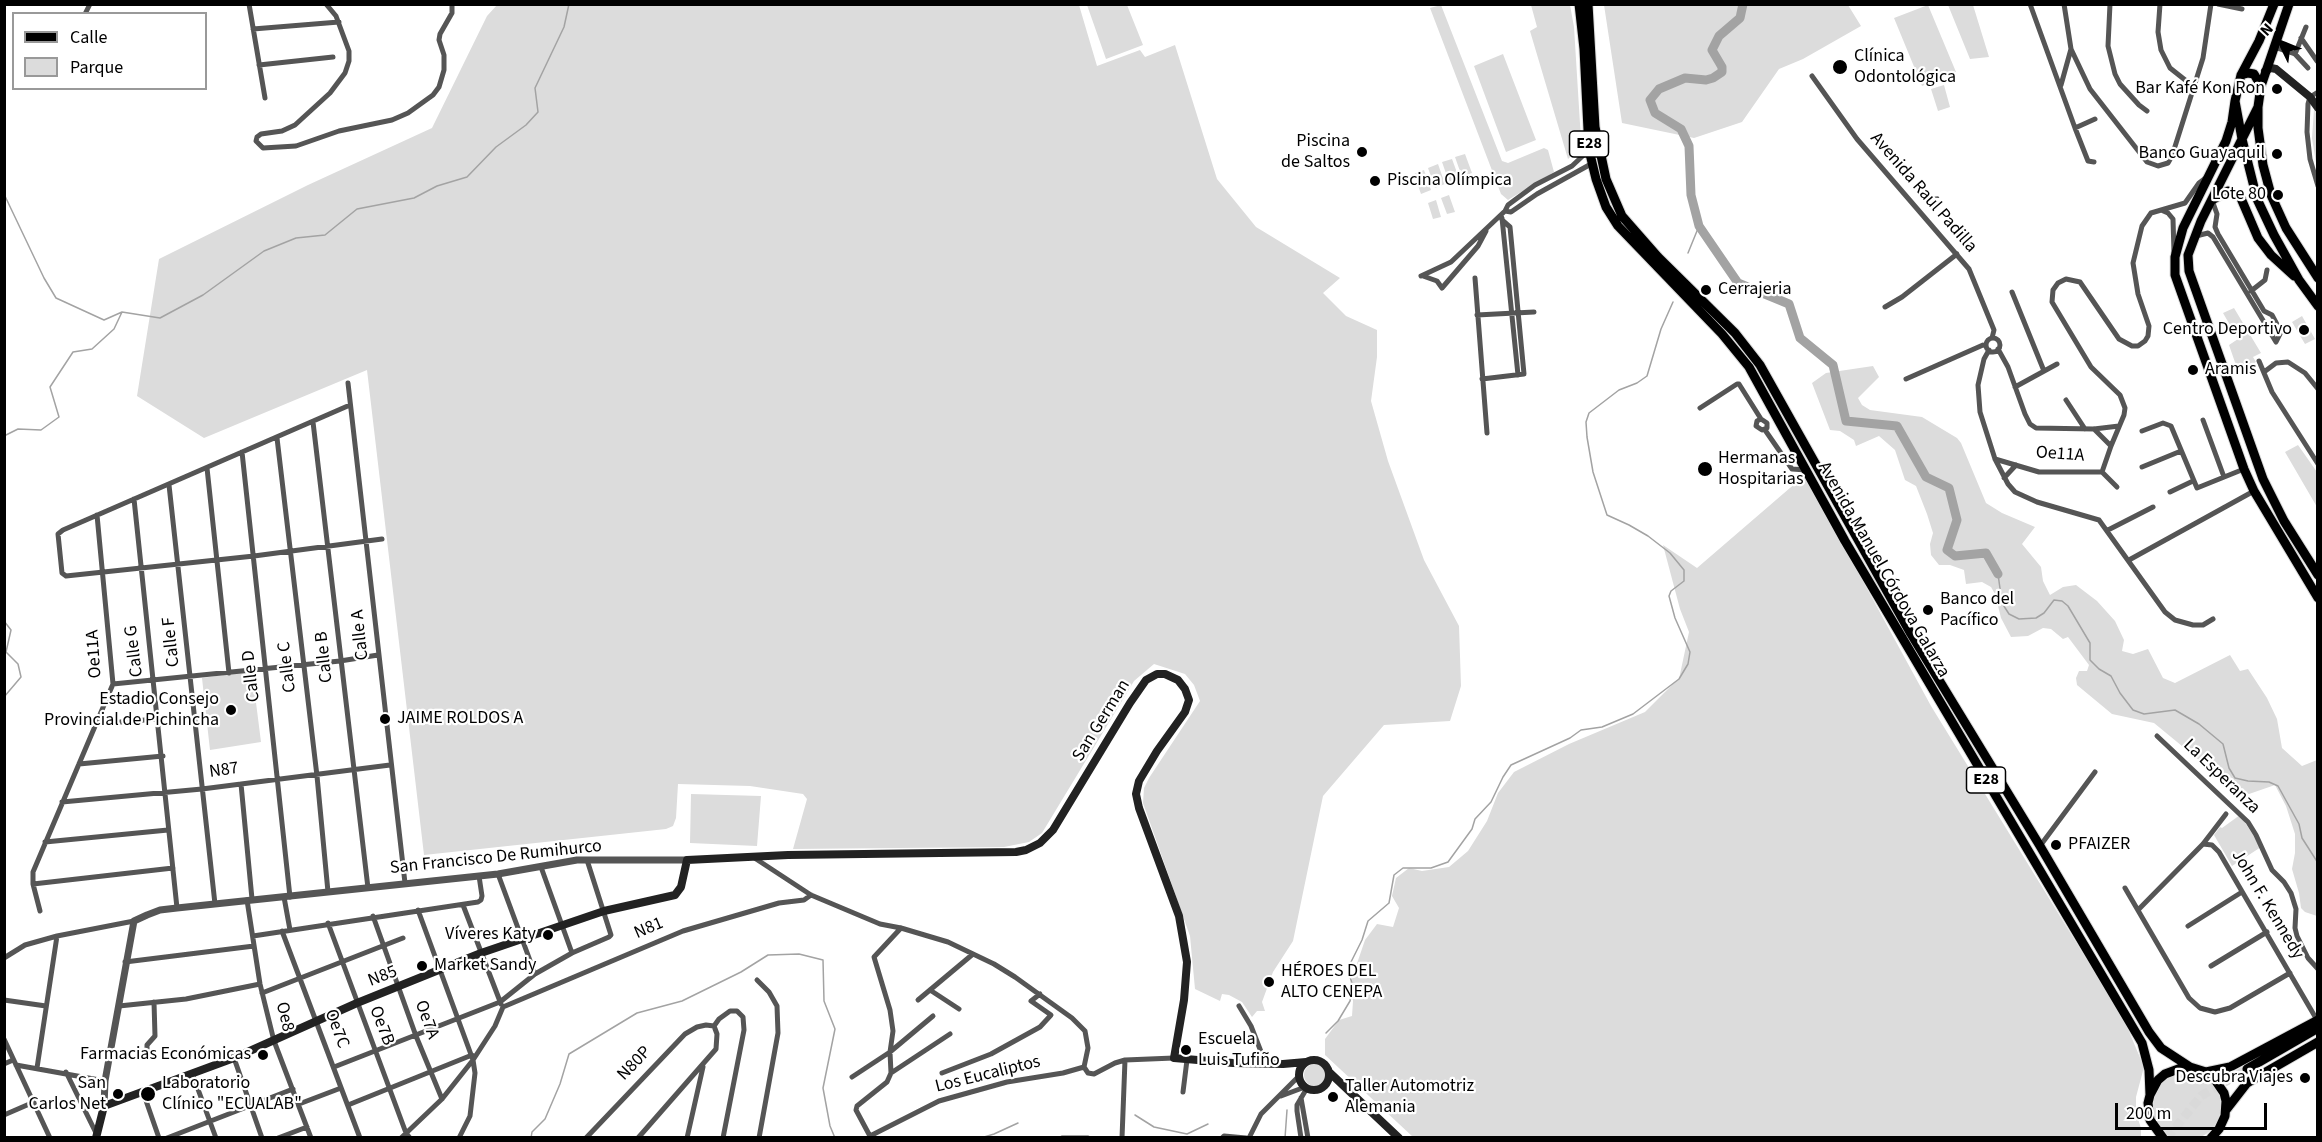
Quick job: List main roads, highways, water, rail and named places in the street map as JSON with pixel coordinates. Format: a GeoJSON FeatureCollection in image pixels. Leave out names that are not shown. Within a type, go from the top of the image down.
{"type":"FeatureCollection","features":[{"type":"Feature","properties":{"kind":"main road","name":"Avenida Manuel Córdova Galarza"},"geometry":{"type":"LineString","coordinates":[[1579,4],[1591,164],[1601,195],[1612,217],[1618,226],[1735,333],[1760,365],[1892,601],[1956,729],[2142,1043],[2148,1060],[2150,1095]]}},
{"type":"Feature","properties":{"kind":"main road","name":"Avenida Manuel Córdova Galarza"},"geometry":{"type":"LineString","coordinates":[[1588,4],[1595,127],[1606,179],[1622,216],[1656,260]]}},
{"type":"Feature","properties":{"kind":"main road"},"geometry":{"type":"LineString","coordinates":[[2274,4],[2259,41],[2241,75],[2226,141],[2183,228],[2175,257],[2177,284],[2244,469],[2254,491],[2318,598]]}},
{"type":"Feature","properties":{"kind":"main road"},"geometry":{"type":"LineString","coordinates":[[2289,4],[2261,86],[2258,107],[2263,165],[2271,195],[2286,228],[2318,278]]}},
{"type":"Feature","properties":{"kind":"main road"},"geometry":{"type":"LineString","coordinates":[[2265,71],[2271,68],[2276,69],[2314,94],[2318,108]]}},
{"type":"Feature","properties":{"kind":"main road"},"geometry":{"type":"LineString","coordinates":[[2241,75],[2254,74],[2261,86]]}},
{"type":"Feature","properties":{"kind":"main road"},"geometry":{"type":"LineString","coordinates":[[2235,101],[2245,111],[2250,112],[2258,107]]}},
{"type":"Feature","properties":{"kind":"main road"},"geometry":{"type":"LineString","coordinates":[[2235,101],[2257,199],[2299,280],[2318,306]]}},
{"type":"Feature","properties":{"kind":"main road"},"geometry":{"type":"LineString","coordinates":[[2258,107],[2195,236],[2188,255],[2188,271],[2263,479],[2284,521],[2318,575]]}},
{"type":"Feature","properties":{"kind":"main road"},"geometry":{"type":"LineString","coordinates":[[2212,200],[2228,191],[2241,197],[2258,238],[2271,255],[2299,280]]}},
{"type":"Feature","properties":{"kind":"main road","name":"Avenida Manuel Córdova Galarza"},"geometry":{"type":"LineString","coordinates":[[1686,290],[1736,349],[1845,541],[1965,723],[2149,1032],[2161,1048],[2190,1067]]}},
{"type":"Feature","properties":{"kind":"main road"},"geometry":{"type":"LineString","coordinates":[[2239,453],[2242,450],[2247,451],[2260,485],[2273,499]]}},
{"type":"Feature","properties":{"kind":"main road"},"geometry":{"type":"LineString","coordinates":[[1806,470],[1818,466]]}},
{"type":"Feature","properties":{"kind":"main road"},"geometry":{"type":"LineString","coordinates":[[2301,572],[2311,580],[2318,591]]}},
{"type":"Feature","properties":{"kind":"main road","name":"San German"},"geometry":{"type":"LineString","coordinates":[[753,856],[1026,850],[1040,843],[1053,830],[1146,680],[1157,675],[1171,676],[1178,680],[1185,689],[1189,700],[1188,706],[1139,781],[1136,794],[1139,808],[1179,916],[1187,962],[1184,1000],[1174,1058],[1283,1064]]}},
{"type":"Feature","properties":{"kind":"main road"},"geometry":{"type":"LineString","coordinates":[[1956,729],[1965,723]]}},
{"type":"Feature","properties":{"kind":"main road","name":"San Francisco De Rumihurco"},"geometry":{"type":"LineString","coordinates":[[679,891],[687,860],[753,856]]}},
{"type":"Feature","properties":{"kind":"main road","name":"N85"},"geometry":{"type":"LineString","coordinates":[[97,1137],[104,1106],[234,1058],[316,1020],[481,953],[604,911],[675,895],[679,891]]}},
{"type":"Feature","properties":{"kind":"main road"},"geometry":{"type":"LineString","coordinates":[[2206,1072],[2230,1067],[2317,1020]]}},
{"type":"Feature","properties":{"kind":"main road"},"geometry":{"type":"LineString","coordinates":[[2247,1070],[2318,1029]]}},
{"type":"Feature","properties":{"kind":"main road"},"geometry":{"type":"LineString","coordinates":[[2226,1110],[2247,1083],[2318,1042]]}},
{"type":"Feature","properties":{"kind":"main road"},"geometry":{"type":"LineString","coordinates":[[1283,1064],[1322,1061],[1343,1087],[1399,1137]]}},
{"type":"Feature","properties":{"kind":"main road"},"geometry":{"type":"LineString","coordinates":[[1299,1076],[1306,1062]]}},
{"type":"Feature","properties":{"kind":"main road"},"geometry":{"type":"LineString","coordinates":[[1283,1064],[1299,1076],[1306,1087],[1313,1090],[1325,1085],[1343,1087]]}},
{"type":"Feature","properties":{"kind":"main road"},"geometry":{"type":"LineString","coordinates":[[2150,1095],[2153,1087],[2165,1074],[2190,1067]]}},
{"type":"Feature","properties":{"kind":"main road","name":"E28"},"geometry":{"type":"LineString","coordinates":[[2190,1067],[2206,1072]]}},
{"type":"Feature","properties":{"kind":"main road"},"geometry":{"type":"LineString","coordinates":[[1325,1085],[1329,1072]]}},
{"type":"Feature","properties":{"kind":"main road"},"geometry":{"type":"LineString","coordinates":[[2206,1072],[2220,1085],[2224,1093],[2226,1110],[2223,1122],[2224,1137]]}},
{"type":"Feature","properties":{"kind":"main road","name":"E28"},"geometry":{"type":"LineString","coordinates":[[2150,1095],[2148,1112],[2150,1120]]}},
{"type":"Feature","properties":{"kind":"main road"},"geometry":{"type":"LineString","coordinates":[[2148,1137],[2150,1120]]}},
{"type":"Feature","properties":{"kind":"main road"},"geometry":{"type":"LineString","coordinates":[[2150,1120],[2163,1137]]}},
{"type":"Feature","properties":{"kind":"main road"},"geometry":{"type":"LineString","coordinates":[[2211,1137],[2223,1122]]}},
{"type":"Feature","properties":{"kind":"waterway"},"geometry":{"type":"LineString","coordinates":[[4,436],[18,429],[41,430],[59,417],[50,387],[73,352],[92,349],[114,329],[122,312],[160,318],[203,295],[264,251],[296,238],[325,235],[357,209],[414,198],[437,186],[467,177],[496,147],[526,125],[538,112],[535,88],[564,27],[569,4]]}},
{"type":"Feature","properties":{"kind":"waterway"},"geometry":{"type":"LineString","coordinates":[[1743,4],[1740,18],[1719,36],[1712,50],[1722,67],[1722,72],[1706,80],[1685,78],[1659,89],[1650,100],[1655,113],[1681,129],[1689,146],[1691,195],[1699,226],[1738,283],[1789,304],[1800,338],[1833,365],[1846,421],[1897,426],[1926,477],[1949,488],[1957,520],[1947,550],[1955,556],[1986,553],[1998,574]]}},
{"type":"Feature","properties":{"kind":"waterway"},"geometry":{"type":"LineString","coordinates":[[4,194],[56,298],[104,320],[122,312]]}},
{"type":"Feature","properties":{"kind":"waterway"},"geometry":{"type":"LineString","coordinates":[[1688,253],[1699,226]]}},
{"type":"Feature","properties":{"kind":"waterway"},"geometry":{"type":"LineString","coordinates":[[1326,1033],[1338,1021],[1350,1001],[1353,987],[1349,973],[1351,962],[1368,921],[1389,903],[1394,875],[1403,868],[1431,868],[1448,862],[1472,829],[1475,819],[1491,802],[1511,765],[1570,738],[1581,730],[1602,727],[1633,714],[1679,679],[1688,664],[1690,652],[1675,618],[1669,596],[1671,591],[1684,581],[1684,570],[1670,553],[1648,536],[1607,515],[1593,472],[1586,422],[1589,413],[1619,390],[1647,376],[1661,329],[1673,302]]}},
{"type":"Feature","properties":{"kind":"waterway"},"geometry":{"type":"LineString","coordinates":[[1998,574],[2002,603],[2009,614],[2019,619],[2036,618],[2044,613],[2054,600],[2062,601],[2068,606],[2090,643],[2090,660],[2111,676],[2133,710],[2144,714],[2175,710],[2199,724],[2223,744],[2229,768],[2235,778],[2269,782],[2278,786],[2299,824],[2302,838],[2318,863]]}},
{"type":"Feature","properties":{"kind":"waterway"},"geometry":{"type":"LineString","coordinates":[[4,621],[11,630],[6,652],[18,664],[21,677],[4,697]]}},
{"type":"Feature","properties":{"kind":"waterway"},"geometry":{"type":"LineString","coordinates":[[531,1138],[532,1132],[545,1119],[560,1084],[569,1054],[637,1013],[682,1001],[741,972],[768,955],[799,954],[823,960],[824,1001],[835,1029],[823,1088],[830,1126],[835,1138]]}},
{"type":"Feature","properties":{"kind":"waterway"},"geometry":{"type":"LineString","coordinates":[[1285,1138],[1287,1110]]}},
{"type":"Feature","properties":{"kind":"waterway"},"geometry":{"type":"LineString","coordinates":[[1135,1115],[1154,1127],[1187,1134],[1208,1124]]}},
{"type":"Feature","properties":{"kind":"waterway"},"geometry":{"type":"LineString","coordinates":[[981,1138],[1018,1123]]}},
{"type":"Feature","properties":{"kind":"tunnel"},"geometry":{"type":"LineString","coordinates":[[2167,1138],[2201,1096],[2247,1069]]}},
{"type":"Feature","properties":{"kind":"place","name":"Clínica Odontológica"},"geometry":{"type":"Point","coordinates":[1840,67]}},
{"type":"Feature","properties":{"kind":"place","name":"Bar Kafé Kon Ron"},"geometry":{"type":"Point","coordinates":[2277,89]}},
{"type":"Feature","properties":{"kind":"place","name":"Piscina de Saltos"},"geometry":{"type":"Point","coordinates":[1362,152]}},
{"type":"Feature","properties":{"kind":"place","name":"Banco Guayaquil"},"geometry":{"type":"Point","coordinates":[2277,154]}},
{"type":"Feature","properties":{"kind":"place","name":"Piscina Olímpica"},"geometry":{"type":"Point","coordinates":[1375,181]}},
{"type":"Feature","properties":{"kind":"place","name":"Lote 80"},"geometry":{"type":"Point","coordinates":[2278,195]}},
{"type":"Feature","properties":{"kind":"place","name":"Cerrajeria"},"geometry":{"type":"Point","coordinates":[1706,290]}},
{"type":"Feature","properties":{"kind":"place","name":"Centro Deportivo"},"geometry":{"type":"Point","coordinates":[2304,330]}},
{"type":"Feature","properties":{"kind":"place","name":"Aramis"},"geometry":{"type":"Point","coordinates":[2193,370]}},
{"type":"Feature","properties":{"kind":"place","name":"Hermanas Hospitarias"},"geometry":{"type":"Point","coordinates":[1705,469]}},
{"type":"Feature","properties":{"kind":"place","name":"Banco del Pacífico"},"geometry":{"type":"Point","coordinates":[1928,610]}},
{"type":"Feature","properties":{"kind":"place","name":"Estadio Consejo Provincial de Pichincha"},"geometry":{"type":"Point","coordinates":[231,710]}},
{"type":"Feature","properties":{"kind":"place","name":"JAIME ROLDOS A"},"geometry":{"type":"Point","coordinates":[385,719]}},
{"type":"Feature","properties":{"kind":"place","name":"PFAIZER"},"geometry":{"type":"Point","coordinates":[2056,845]}},
{"type":"Feature","properties":{"kind":"place","name":"Víveres Katy"},"geometry":{"type":"Point","coordinates":[548,935]}},
{"type":"Feature","properties":{"kind":"place","name":"Market Sandy"},"geometry":{"type":"Point","coordinates":[422,966]}},
{"type":"Feature","properties":{"kind":"place","name":"HÉROES DEL ALTO CENEPA"},"geometry":{"type":"Point","coordinates":[1269,982]}},
{"type":"Feature","properties":{"kind":"place","name":"Escuela Luis Tufiño"},"geometry":{"type":"Point","coordinates":[1186,1050]}},
{"type":"Feature","properties":{"kind":"place","name":"Farmacias Económicas"},"geometry":{"type":"Point","coordinates":[263,1055]}},
{"type":"Feature","properties":{"kind":"place","name":"Descubra Viajes"},"geometry":{"type":"Point","coordinates":[2305,1078]}},
{"type":"Feature","properties":{"kind":"place","name":"San Carlos Net"},"geometry":{"type":"Point","coordinates":[118,1094]}},
{"type":"Feature","properties":{"kind":"place","name":"Laboratorio Clínico \"ECUALAB\""},"geometry":{"type":"Point","coordinates":[148,1094]}},
{"type":"Feature","properties":{"kind":"place","name":"Taller Automotriz Alemania"},"geometry":{"type":"Point","coordinates":[1333,1097]}}]}
